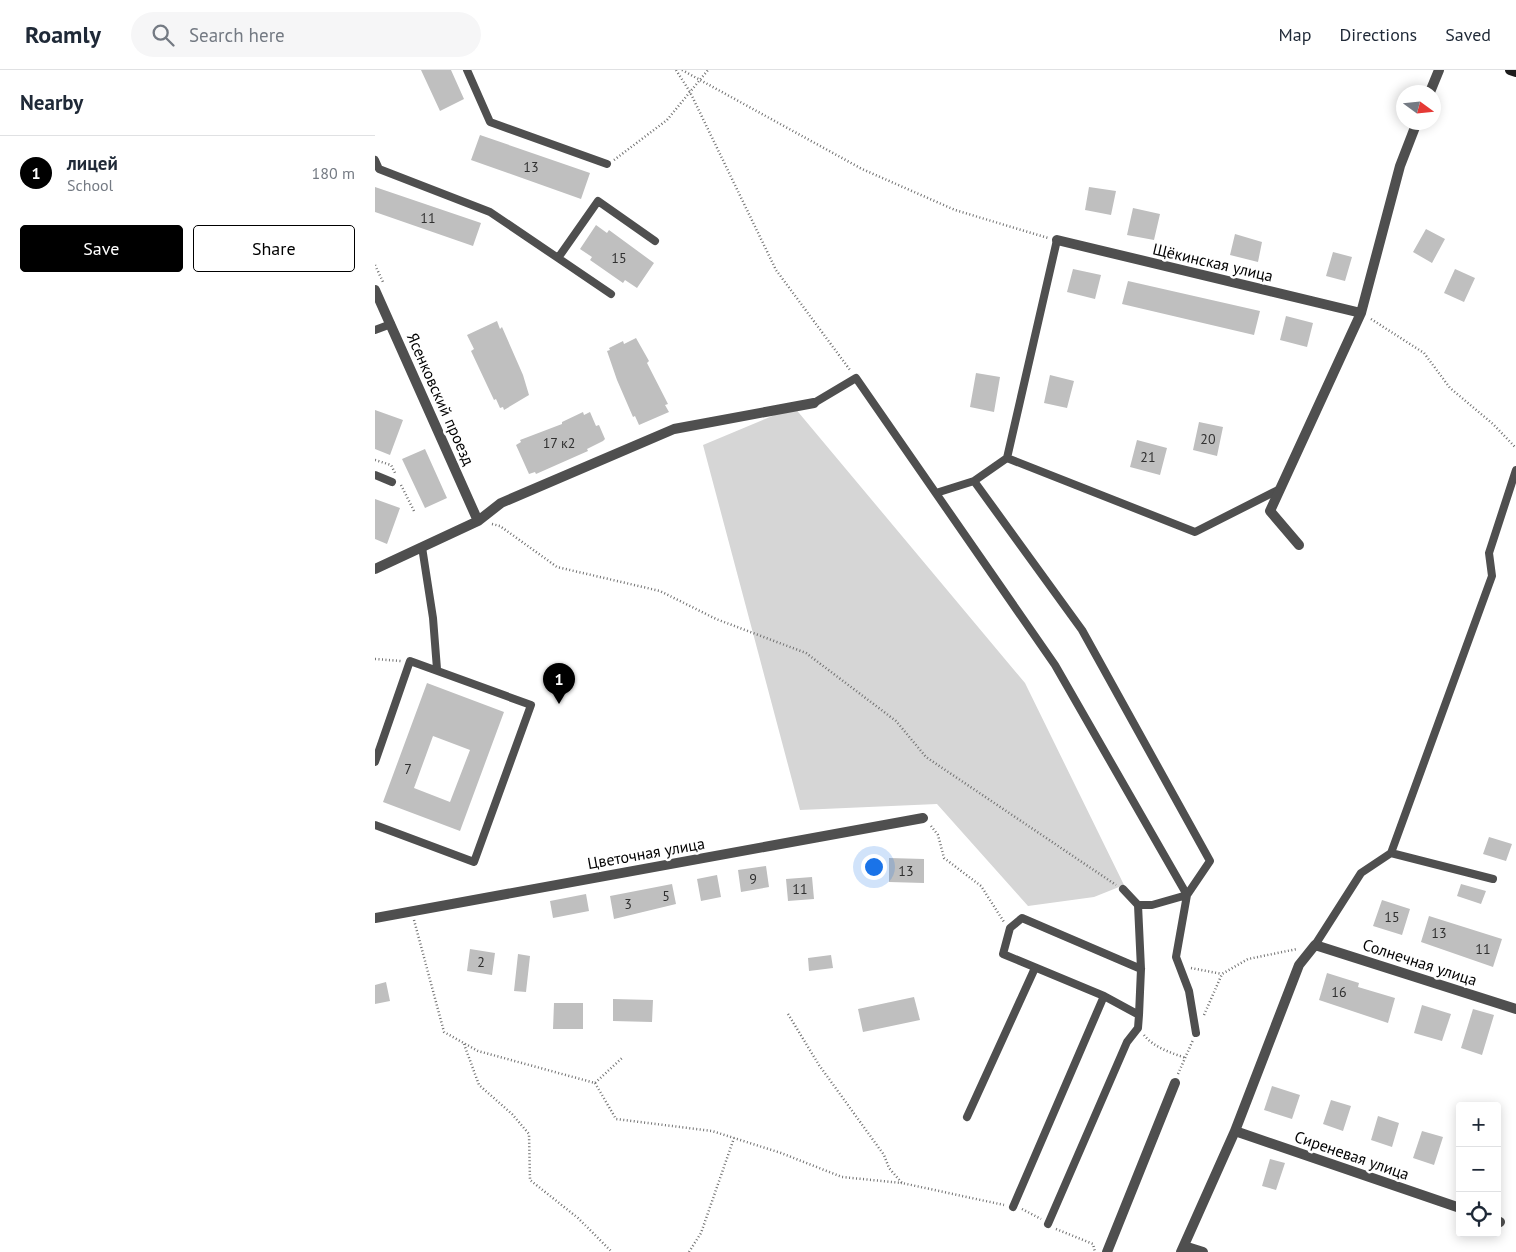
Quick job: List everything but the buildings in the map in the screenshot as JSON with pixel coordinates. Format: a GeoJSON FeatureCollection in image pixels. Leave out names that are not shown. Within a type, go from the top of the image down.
{"type":"FeatureCollection","features":[{"type":"Feature","properties":{"kind":"main road"},"geometry":{"type":"LineString","coordinates":[[1510,70],[1516,72]]}},
{"type":"Feature","properties":{"kind":"street"},"geometry":{"type":"LineString","coordinates":[[1432,85],[1439,70]]}},
{"type":"Feature","properties":{"kind":"street"},"geometry":{"type":"LineString","coordinates":[[1299,545],[1270,511],[1361,313],[1400,166],[1414,130]]}},
{"type":"Feature","properties":{"kind":"street","name":"Щёкинская улица"},"geometry":{"type":"LineString","coordinates":[[1057,240],[1361,313]]}},
{"type":"Feature","properties":{"kind":"street","name":"Ясенковский проезд"},"geometry":{"type":"LineString","coordinates":[[375,290],[378,301],[391,324],[478,521]]}},
{"type":"Feature","properties":{"kind":"street"},"geometry":{"type":"LineString","coordinates":[[375,569],[478,521],[501,503],[674,429],[814,403]]}},
{"type":"Feature","properties":{"kind":"street","name":"Цветочная улица"},"geometry":{"type":"LineString","coordinates":[[375,918],[923,818]]}},
{"type":"Feature","properties":{"kind":"street"},"geometry":{"type":"LineString","coordinates":[[1203,1252],[1183,1249],[1235,1131],[1299,965],[1315,945]]}},
{"type":"Feature","properties":{"kind":"street","name":"Солнечная улица"},"geometry":{"type":"LineString","coordinates":[[1315,945],[1516,1009]]}},
{"type":"Feature","properties":{"kind":"street"},"geometry":{"type":"LineString","coordinates":[[1107,1252],[1175,1083]]}},
{"type":"Feature","properties":{"kind":"street","name":"Сиреневая улица"},"geometry":{"type":"LineString","coordinates":[[1235,1131],[1456,1207]]}},
{"type":"Feature","properties":{"kind":"lane"},"geometry":{"type":"LineString","coordinates":[[467,70],[490,122],[607,164]]}},
{"type":"Feature","properties":{"kind":"lane"},"geometry":{"type":"LineString","coordinates":[[375,160],[379,169],[490,212],[611,294]]}},
{"type":"Feature","properties":{"kind":"lane"},"geometry":{"type":"LineString","coordinates":[[558,258],[598,201],[655,241]]}},
{"type":"Feature","properties":{"kind":"lane"},"geometry":{"type":"LineString","coordinates":[[936,493],[975,481],[1007,458],[1057,240]]}},
{"type":"Feature","properties":{"kind":"lane"},"geometry":{"type":"LineString","coordinates":[[375,330],[391,324]]}},
{"type":"Feature","properties":{"kind":"lane"},"geometry":{"type":"LineString","coordinates":[[814,403],[856,378],[1055,665],[1187,895]]}},
{"type":"Feature","properties":{"kind":"lane"},"geometry":{"type":"LineString","coordinates":[[1007,458],[1195,532],[1280,489]]}},
{"type":"Feature","properties":{"kind":"lane"},"geometry":{"type":"LineString","coordinates":[[1315,945],[1361,873],[1391,853],[1492,576],[1489,553],[1516,470]]}},
{"type":"Feature","properties":{"kind":"lane"},"geometry":{"type":"LineString","coordinates":[[375,475],[392,482]]}},
{"type":"Feature","properties":{"kind":"lane"},"geometry":{"type":"LineString","coordinates":[[975,481],[1082,630],[1210,861],[1187,895],[1181,915],[1176,957],[1189,991],[1196,1033]]}},
{"type":"Feature","properties":{"kind":"lane"},"geometry":{"type":"LineString","coordinates":[[422,547],[433,618],[437,670]]}},
{"type":"Feature","properties":{"kind":"lane"},"geometry":{"type":"LineString","coordinates":[[375,762],[411,661],[531,706],[474,862],[375,825]]}},
{"type":"Feature","properties":{"kind":"lane"},"geometry":{"type":"LineString","coordinates":[[1391,853],[1493,879]]}},
{"type":"Feature","properties":{"kind":"lane"},"geometry":{"type":"LineString","coordinates":[[1048,1224],[1127,1042],[1138,1028],[1141,969],[1138,906],[1123,889]]}},
{"type":"Feature","properties":{"kind":"lane"},"geometry":{"type":"LineString","coordinates":[[1138,906],[1152,905],[1187,895]]}},
{"type":"Feature","properties":{"kind":"lane"},"geometry":{"type":"LineString","coordinates":[[1139,1015],[1104,996],[1003,954],[1010,928],[1022,918],[1141,969]]}},
{"type":"Feature","properties":{"kind":"lane"},"geometry":{"type":"LineString","coordinates":[[967,1117],[1035,968]]}},
{"type":"Feature","properties":{"kind":"lane"},"geometry":{"type":"LineString","coordinates":[[1013,1207],[1104,996]]}},
{"type":"Feature","properties":{"kind":"path"},"geometry":{"type":"LineString","coordinates":[[676,70],[690,92],[776,270],[856,378]]}},
{"type":"Feature","properties":{"kind":"path"},"geometry":{"type":"LineString","coordinates":[[682,70],[699,81],[862,168],[955,210],[1057,240]]}},
{"type":"Feature","properties":{"kind":"path"},"geometry":{"type":"LineString","coordinates":[[607,164],[667,120],[708,70]]}},
{"type":"Feature","properties":{"kind":"path"},"geometry":{"type":"LineString","coordinates":[[1361,313],[1424,354],[1450,388],[1493,424],[1516,448]]}},
{"type":"Feature","properties":{"kind":"path"},"geometry":{"type":"LineString","coordinates":[[478,521],[500,526],[557,566],[660,591],[716,619],[806,653],[896,720],[927,757],[1123,889]]}},
{"type":"Feature","properties":{"kind":"path"},"geometry":{"type":"LineString","coordinates":[[375,659],[411,661]]}},
{"type":"Feature","properties":{"kind":"path"},"geometry":{"type":"LineString","coordinates":[[923,818],[939,835],[944,858],[981,886],[1005,924]]}},
{"type":"Feature","properties":{"kind":"path"},"geometry":{"type":"LineString","coordinates":[[412,912],[444,1032],[478,1051],[595,1083],[616,1119],[712,1131],[843,1177],[902,1183],[1026,1210],[1048,1224],[1093,1244],[1095,1252]]}},
{"type":"Feature","properties":{"kind":"path"},"geometry":{"type":"LineString","coordinates":[[1175,1083],[1222,974],[1248,959],[1315,945]]}},
{"type":"Feature","properties":{"kind":"path"},"geometry":{"type":"LineString","coordinates":[[1176,957],[1189,967],[1222,974]]}},
{"type":"Feature","properties":{"kind":"path"},"geometry":{"type":"LineString","coordinates":[[787,1014],[819,1065],[884,1155],[889,1168],[902,1183]]}},
{"type":"Feature","properties":{"kind":"path"},"geometry":{"type":"LineString","coordinates":[[1138,1028],[1148,1041],[1170,1053],[1186,1058]]}},
{"type":"Feature","properties":{"kind":"path"},"geometry":{"type":"LineString","coordinates":[[463,1043],[479,1085],[512,1114],[529,1134],[530,1180],[578,1218],[612,1252]]}},
{"type":"Feature","properties":{"kind":"path"},"geometry":{"type":"LineString","coordinates":[[595,1083],[622,1058]]}},
{"type":"Feature","properties":{"kind":"path"},"geometry":{"type":"LineString","coordinates":[[689,1252],[701,1233],[734,1138]]}},
{"type":"Feature","properties":{"kind":"shaded area"},"geometry":{"type":"Polygon","coordinates":[[[794,407],[1025,683],[1124,885],[1094,897],[1028,906],[937,804],[800,810],[703,445],[794,407]]]}},
{"type":"Feature","properties":{"kind":"place","name":"лицей"},"geometry":{"type":"Point","coordinates":[559,704]}}]}
